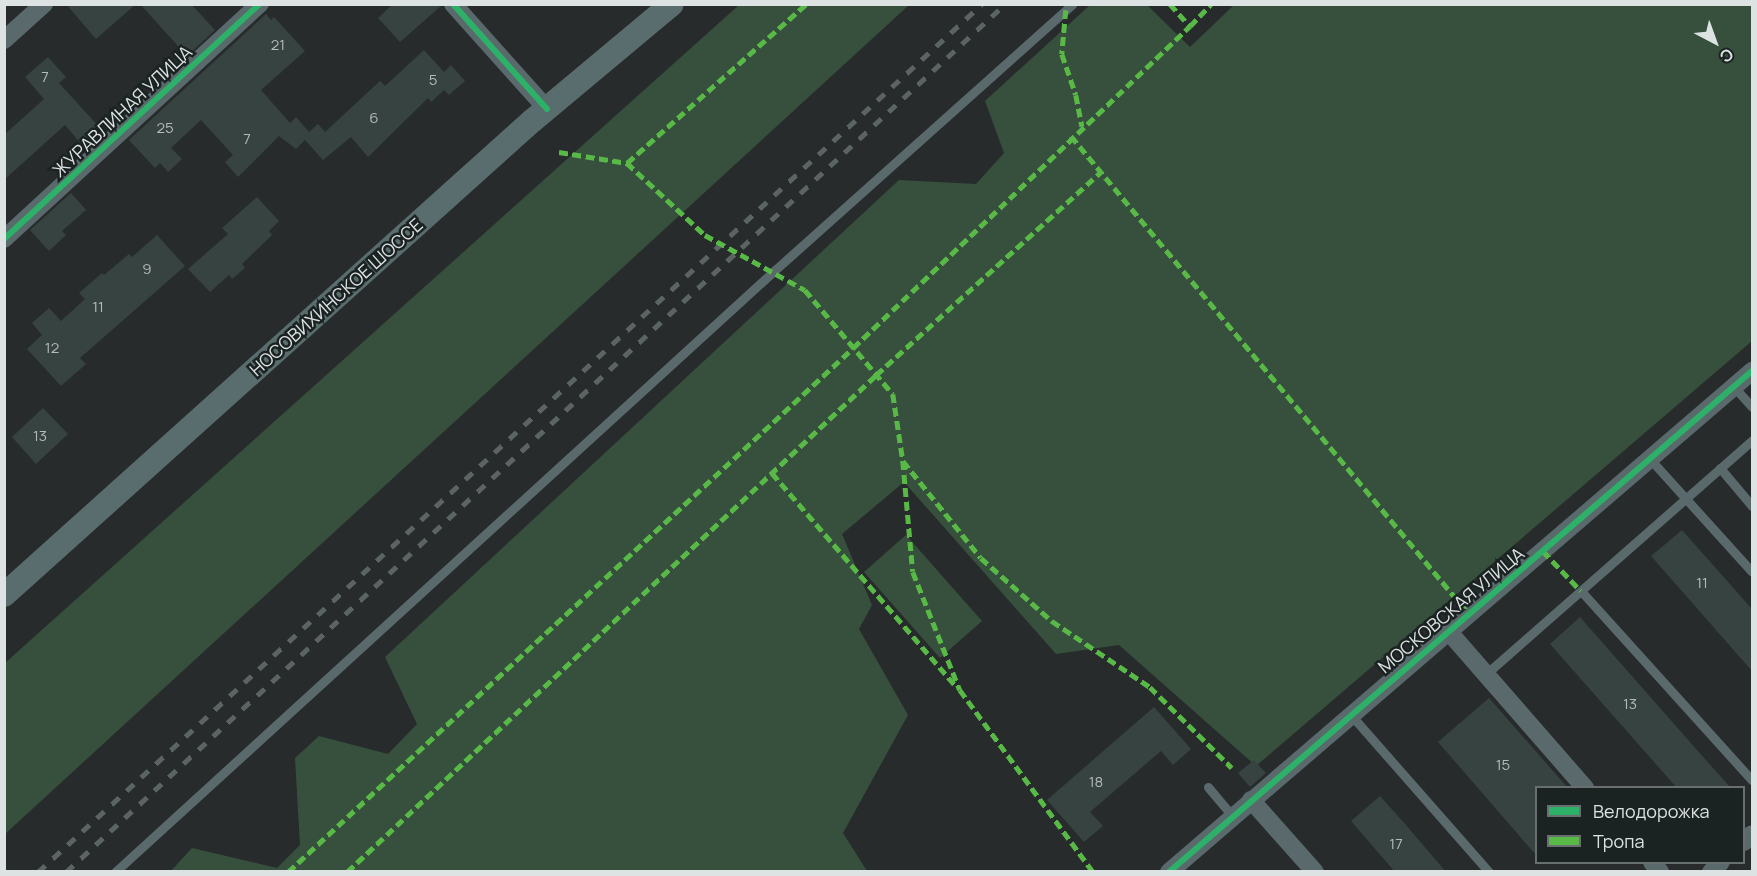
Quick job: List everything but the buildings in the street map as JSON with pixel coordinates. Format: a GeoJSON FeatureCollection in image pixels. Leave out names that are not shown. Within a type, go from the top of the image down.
{"type":"FeatureCollection","features":[{"type":"Feature","properties":{"kind":"main road","name":"НОСОВИХИНСКОЕ ШОССЕ"},"geometry":{"type":"LineString","coordinates":[[4,595],[547,109],[672,4]]}},
{"type":"Feature","properties":{"kind":"street"},"geometry":{"type":"LineString","coordinates":[[4,40],[44,4]]}},
{"type":"Feature","properties":{"kind":"street","name":"ЖУРАВЛИНАЯ УЛИЦА"},"geometry":{"type":"LineString","coordinates":[[4,239],[260,4]]}},
{"type":"Feature","properties":{"kind":"street"},"geometry":{"type":"LineString","coordinates":[[453,4],[547,109]]}},
{"type":"Feature","properties":{"kind":"street","name":"МОСКОВСКАЯ УЛИЦА"},"geometry":{"type":"LineString","coordinates":[[1168,872],[1752,371]]}},
{"type":"Feature","properties":{"kind":"street"},"geometry":{"type":"LineString","coordinates":[[1449,632],[1583,786]]}},
{"type":"Feature","properties":{"kind":"street"},"geometry":{"type":"LineString","coordinates":[[1251,800],[1315,872]]}},
{"type":"Feature","properties":{"kind":"lane"},"geometry":{"type":"LineString","coordinates":[[115,872],[775,270],[1072,4]]}},
{"type":"Feature","properties":{"kind":"lane"},"geometry":{"type":"LineString","coordinates":[[1734,387],[1752,407]]}},
{"type":"Feature","properties":{"kind":"lane"},"geometry":{"type":"LineString","coordinates":[[1486,674],[1752,440]]}},
{"type":"Feature","properties":{"kind":"lane"},"geometry":{"type":"LineString","coordinates":[[1650,459],[1752,572]]}},
{"type":"Feature","properties":{"kind":"lane"},"geometry":{"type":"LineString","coordinates":[[1720,468],[1752,506]]}},
{"type":"Feature","properties":{"kind":"lane"},"geometry":{"type":"LineString","coordinates":[[1581,591],[1752,780]]}},
{"type":"Feature","properties":{"kind":"lane"},"geometry":{"type":"LineString","coordinates":[[1351,714],[1489,872]]}},
{"type":"Feature","properties":{"kind":"lane"},"geometry":{"type":"LineString","coordinates":[[1208,787],[1232,816]]}},
{"type":"Feature","properties":{"kind":"green space"},"geometry":{"type":"Polygon","coordinates":[[[739,5],[909,5],[5,834],[5,663],[739,5]]]}},
{"type":"Feature","properties":{"kind":"green space"},"geometry":{"type":"Polygon","coordinates":[[[1090,5],[1147,5],[1190,47],[1234,5],[1752,5],[1752,341],[1256,766],[1119,645],[1056,654],[904,482],[842,534],[872,605],[859,629],[908,715],[843,833],[867,871],[170,872],[192,848],[277,868],[300,845],[295,758],[319,736],[388,754],[417,724],[385,657],[899,180],[976,184],[1004,153],[985,101],[1090,5]]]}},
{"type":"Feature","properties":{"kind":"green space"},"geometry":{"type":"Polygon","coordinates":[[[906,535],[982,621],[940,658],[864,572],[906,535]]]}},
{"type":"Feature","properties":{"kind":"railway"},"geometry":{"type":"LineString","coordinates":[[38,872],[982,4]]}},
{"type":"Feature","properties":{"kind":"railway"},"geometry":{"type":"LineString","coordinates":[[66,872],[1005,4]]}},
{"type":"Feature","properties":{"kind":"marked path"},"geometry":{"type":"LineString","coordinates":[[559,152],[627,163],[806,4]]}},
{"type":"Feature","properties":{"kind":"marked path"},"geometry":{"type":"LineString","coordinates":[[1170,4],[1190,26],[1211,4]]}},
{"type":"Feature","properties":{"kind":"marked path"},"geometry":{"type":"LineString","coordinates":[[1066,10],[1062,54],[1076,95],[1082,126]]}},
{"type":"Feature","properties":{"kind":"marked path"},"geometry":{"type":"LineString","coordinates":[[288,872],[853,348],[1190,26]]}},
{"type":"Feature","properties":{"kind":"marked path"},"geometry":{"type":"LineString","coordinates":[[1071,136],[1469,614]]}},
{"type":"Feature","properties":{"kind":"marked path"},"geometry":{"type":"LineString","coordinates":[[627,163],[705,235],[805,290],[893,394],[903,461],[981,558],[1052,621],[1150,687],[1232,768]]}},
{"type":"Feature","properties":{"kind":"marked path"},"geometry":{"type":"LineString","coordinates":[[347,872],[876,375],[1101,172]]}},
{"type":"Feature","properties":{"kind":"marked path"},"geometry":{"type":"LineString","coordinates":[[903,461],[913,572],[960,690],[1093,872]]}},
{"type":"Feature","properties":{"kind":"marked path"},"geometry":{"type":"LineString","coordinates":[[772,473],[954,684]]}},
{"type":"Feature","properties":{"kind":"marked path"},"geometry":{"type":"LineString","coordinates":[[1543,551],[1581,591]]}},
{"type":"Feature","properties":{"kind":"cycle path"},"geometry":{"type":"LineString","coordinates":[[4,239],[260,4]]}},
{"type":"Feature","properties":{"kind":"cycle path"},"geometry":{"type":"LineString","coordinates":[[453,4],[547,109]]}},
{"type":"Feature","properties":{"kind":"cycle path"},"geometry":{"type":"LineString","coordinates":[[1169,872],[1752,371]]}}]}
